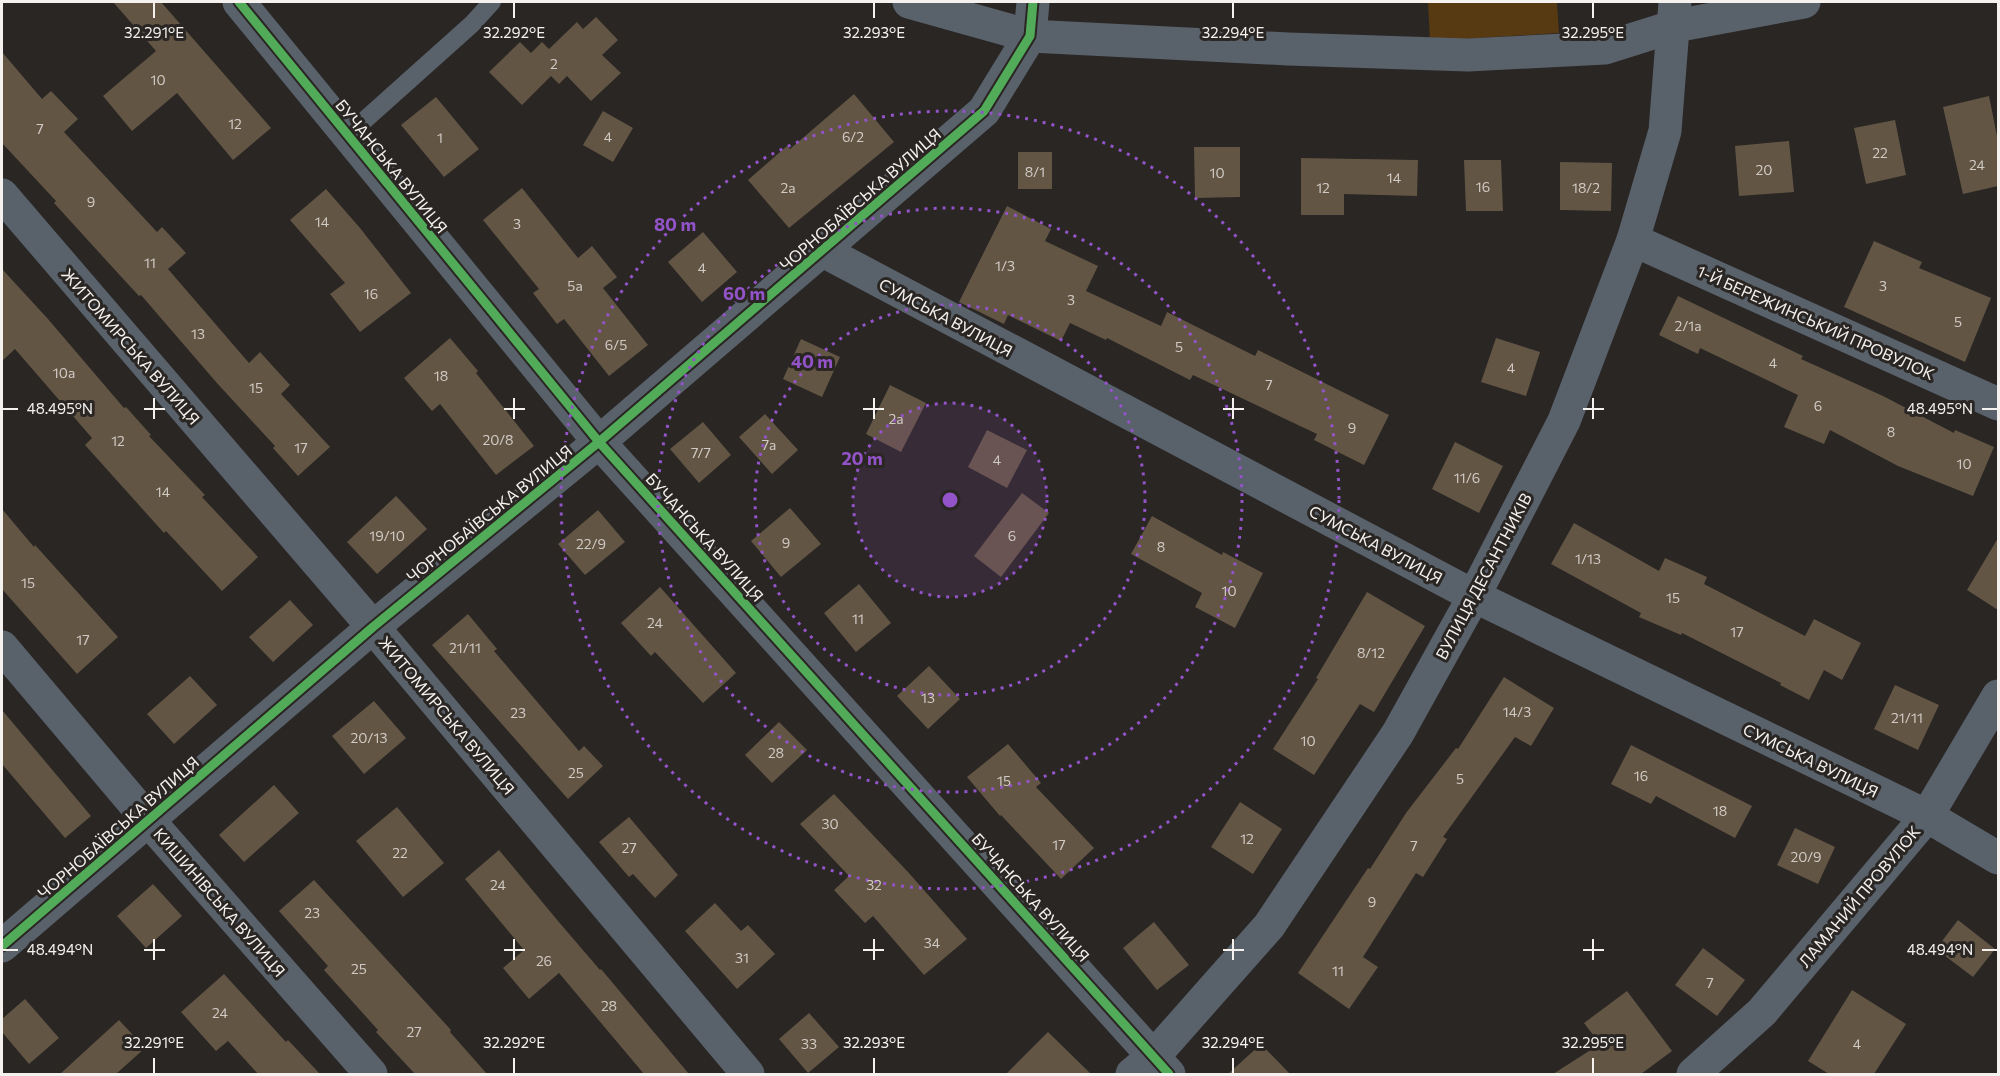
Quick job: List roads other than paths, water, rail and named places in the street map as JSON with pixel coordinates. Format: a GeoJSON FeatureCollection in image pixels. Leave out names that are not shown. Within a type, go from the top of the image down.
{"type":"FeatureCollection","features":[{"type":"Feature","properties":{"kind":"street","name":"БУЧАНСЬКА ВУЛИЦЯ"},"geometry":{"type":"LineString","coordinates":[[239,2],[599,442],[1152,1068]]}},
{"type":"Feature","properties":{"kind":"street"},"geometry":{"type":"LineString","coordinates":[[909,2],[1030,36],[1288,49],[1468,55],[1605,48],[1675,14],[1804,2]]}},
{"type":"Feature","properties":{"kind":"street","name":"ЧОРНОБАЇВСЬКА ВУЛИЦЯ"},"geometry":{"type":"LineString","coordinates":[[2,946],[373,627],[599,442],[984,111],[1030,36],[1033,2]]}},
{"type":"Feature","properties":{"kind":"street","name":"ВУЛИЦЯ ДЕСАНТНИКІВ"},"geometry":{"type":"LineString","coordinates":[[1152,1068],[1269,926],[1398,734],[1474,596],[1564,421],[1633,240],[1665,131],[1675,14]]}},
{"type":"Feature","properties":{"kind":"street","name":"ЖИТОМИРСЬКА ВУЛИЦЯ"},"geometry":{"type":"LineString","coordinates":[[2,195],[373,627],[748,1074]]}},
{"type":"Feature","properties":{"kind":"street","name":"1-Й БЕРЕЖИНСЬКИЙ ПРОВУЛОК"},"geometry":{"type":"LineString","coordinates":[[1633,240],[1998,404]]}},
{"type":"Feature","properties":{"kind":"street","name":"СУМСЬКА ВУЛИЦЯ"},"geometry":{"type":"LineString","coordinates":[[823,251],[1474,596],[1927,816],[1998,858]]}},
{"type":"Feature","properties":{"kind":"street","name":"КИШИНІВСЬКА ВУЛИЦЯ"},"geometry":{"type":"LineString","coordinates":[[2,647],[149,821],[371,1074]]}},
{"type":"Feature","properties":{"kind":"street","name":"ЛАМАНИЙ ПРОВУЛОК"},"geometry":{"type":"LineString","coordinates":[[1693,1074],[1762,1012],[1927,816],[1998,696]]}},
{"type":"Feature","properties":{"kind":"lane"},"geometry":{"type":"LineString","coordinates":[[348,135],[472,24],[492,2]]}}]}
